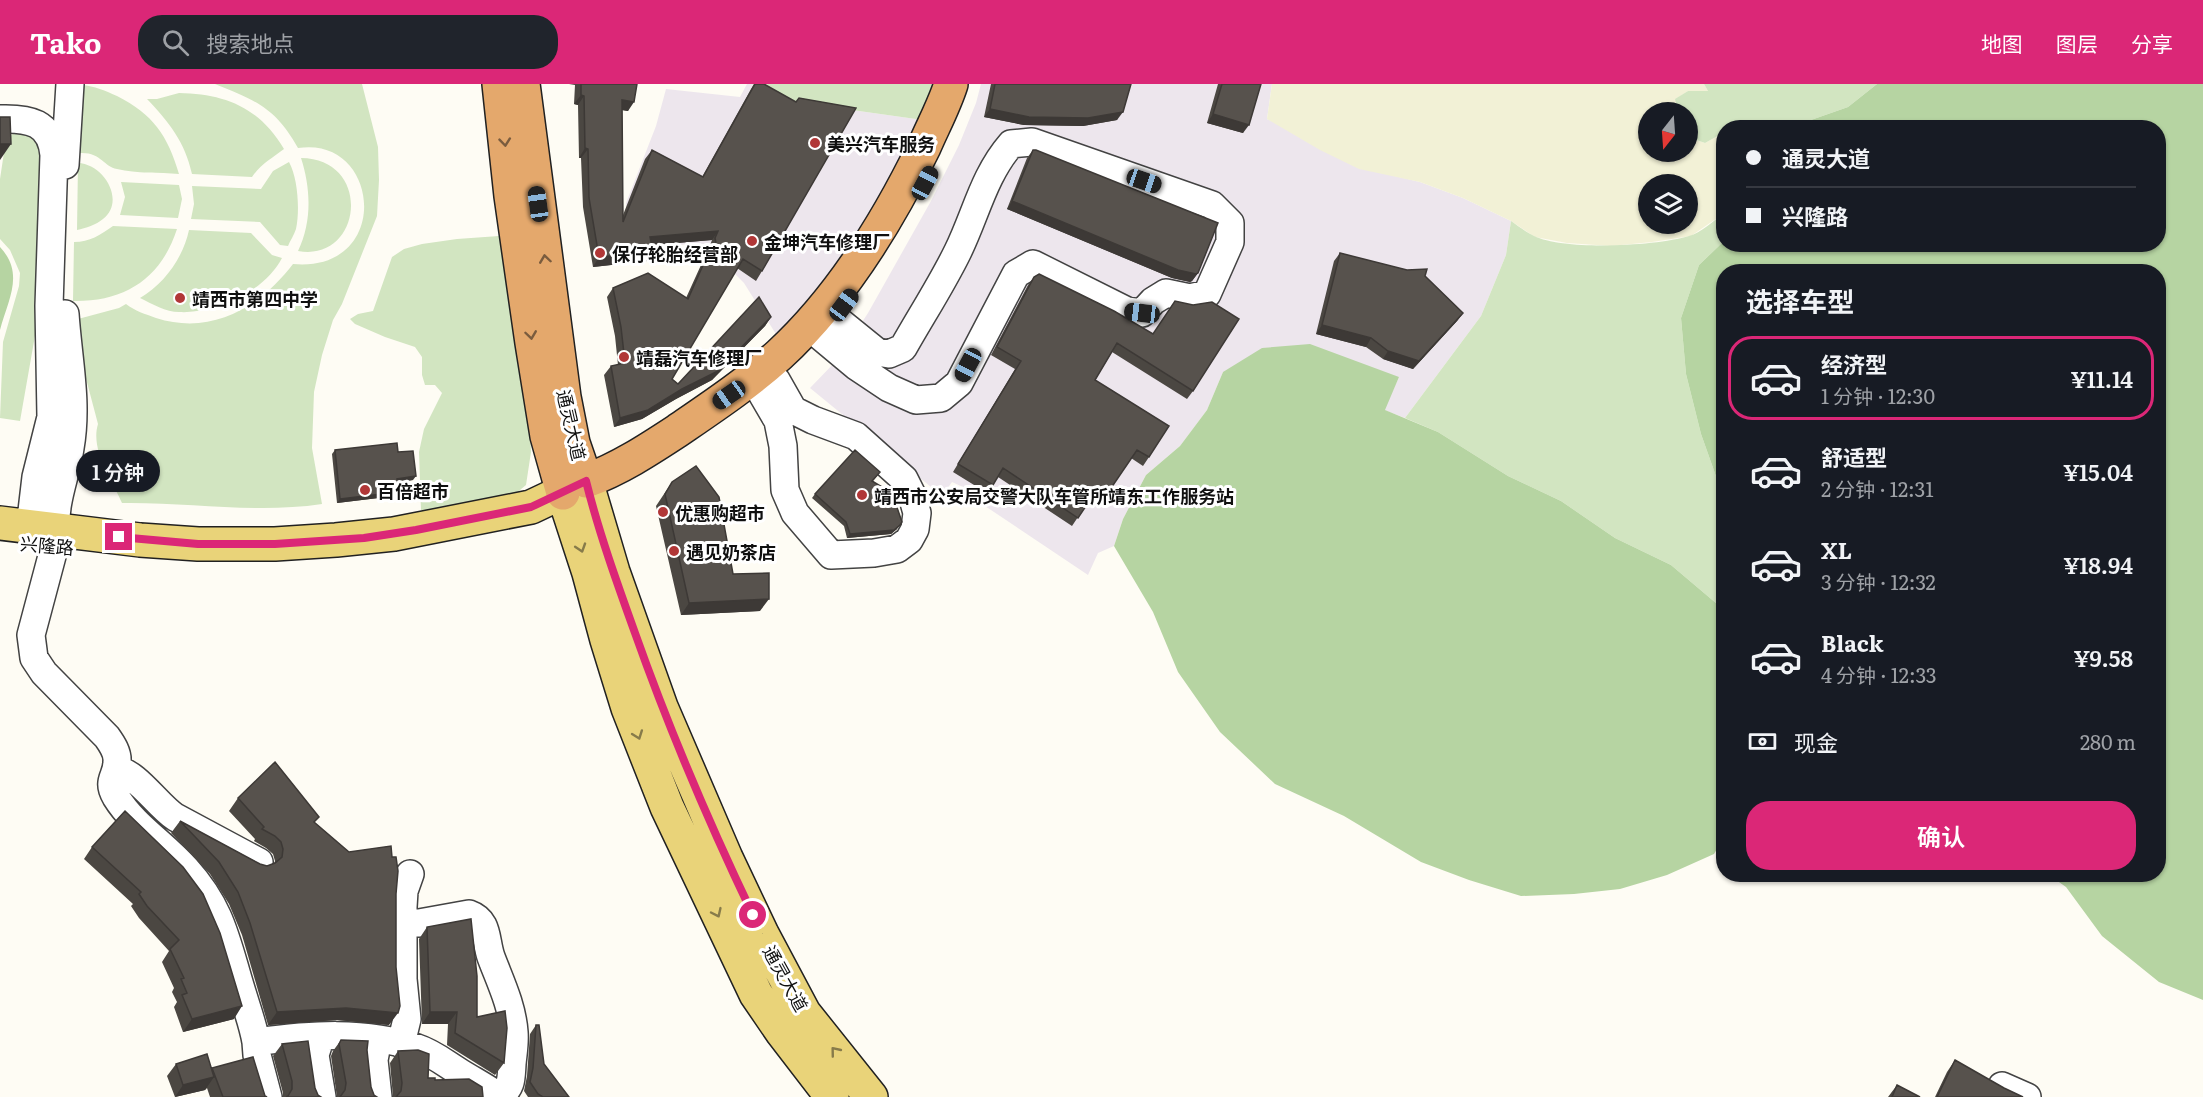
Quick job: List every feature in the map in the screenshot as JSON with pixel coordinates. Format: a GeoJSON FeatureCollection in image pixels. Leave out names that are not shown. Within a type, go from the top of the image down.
{"type":"FeatureCollection","features":[{"type":"Feature","properties":{"kind":"highway","name":"通灵大道"},"geometry":{"type":"LineString","coordinates":[[499,84],[511,196],[547,436],[578,497]]}},
{"type":"Feature","properties":{"kind":"highway","name":"通灵大道"},"geometry":{"type":"LineString","coordinates":[[523,84],[564,397],[573,443],[578,497]]}},
{"type":"Feature","properties":{"kind":"highway"},"geometry":{"type":"LineString","coordinates":[[578,497],[729,395],[779,355],[797,336],[852,269],[895,200],[930,133],[951,84]]}},
{"type":"Feature","properties":{"kind":"highway"},"geometry":{"type":"LineString","coordinates":[[578,497],[671,455],[741,410],[804,356],[864,280],[917,197],[947,139],[964,84]]}},
{"type":"Feature","properties":{"kind":"main road","name":"兴隆路"},"geometry":{"type":"LineString","coordinates":[[27,533],[198,544],[275,544],[326,541],[393,534],[578,497]]}},
{"type":"Feature","properties":{"kind":"main road","name":"通灵大道"},"geometry":{"type":"LineString","coordinates":[[578,497],[589,573],[607,640],[628,708],[667,807],[756,994],[832,1097]]}},
{"type":"Feature","properties":{"kind":"main road","name":"通灵大道"},"geometry":{"type":"LineString","coordinates":[[578,497],[613,572],[661,707],[726,858],[762,934],[804,1013],[871,1097]]}},
{"type":"Feature","properties":{"kind":"street"},"geometry":{"type":"LineString","coordinates":[[27,533],[55,513],[70,448],[73,420],[72,374],[65,309],[63,234],[70,84]]}},
{"type":"Feature","properties":{"kind":"street"},"geometry":{"type":"LineString","coordinates":[[0,119],[27,121],[42,126],[49,134],[54,155],[49,306],[51,417],[36,477],[27,533]]}},
{"type":"Feature","properties":{"kind":"street"},"geometry":{"type":"LineString","coordinates":[[1032,142],[1212,205],[1230,223],[1230,242],[1207,294],[1190,298],[1166,293],[1153,301],[1142,313],[1127,311],[1033,264],[1016,274],[959,383],[941,398],[916,400],[890,388],[856,366],[827,327],[877,352],[889,354],[903,348],[958,251],[990,174],[998,159],[1011,144],[1032,142]]}},
{"type":"Feature","properties":{"kind":"street"},"geometry":{"type":"LineString","coordinates":[[769,386],[793,410],[856,436],[904,479],[917,513],[915,529],[909,540],[897,549],[874,553],[831,555],[795,513],[786,490],[783,446],[769,386]]}},
{"type":"Feature","properties":{"kind":"street"},"geometry":{"type":"LineString","coordinates":[[27,533],[52,556],[31,635],[34,658],[44,674],[107,737],[118,761],[112,777],[112,788],[124,808],[153,839],[184,866],[212,901],[223,929],[256,1042],[268,1097]]}},
{"type":"Feature","properties":{"kind":"street"},"geometry":{"type":"LineString","coordinates":[[116,770],[128,772],[175,818],[259,862]]}},
{"type":"Feature","properties":{"kind":"street"},"geometry":{"type":"LineString","coordinates":[[378,1097],[374,1060],[407,1019],[403,979],[403,900],[410,874]]}},
{"type":"Feature","properties":{"kind":"street"},"geometry":{"type":"LineString","coordinates":[[256,1042],[309,1035],[346,1035],[389,1041],[417,1048],[441,1059],[500,1097],[509,1088],[512,1077],[514,1030],[483,924],[476,916],[469,914],[427,922],[404,923]]}},
{"type":"Feature","properties":{"kind":"street"},"geometry":{"type":"LineString","coordinates":[[321,1036],[315,1055],[322,1097]]}},
{"type":"Feature","properties":{"kind":"street"},"geometry":{"type":"LineString","coordinates":[[2002,1086],[2027,1097]]}},
{"type":"Feature","properties":{"kind":"shaded area"},"geometry":{"type":"Polygon","coordinates":[[[747,84],[795,102],[923,120],[885,204],[779,339],[744,283],[724,263],[692,244],[651,247],[627,218],[626,203],[656,126],[666,89],[740,97],[747,84]]]}},
{"type":"Feature","properties":{"kind":"shaded area"},"geometry":{"type":"Polygon","coordinates":[[[981,84],[1272,84],[1267,119],[1395,176],[1420,182],[1463,198],[1511,221],[1506,255],[1481,316],[1405,418],[1384,410],[1399,377],[1223,372],[1207,410],[1180,446],[1146,475],[1123,519],[1114,546],[1098,553],[1088,575],[985,506],[987,498],[952,482],[942,496],[810,388],[838,359],[868,313],[931,201],[959,145],[981,84]]]}},
{"type":"Feature","properties":{"kind":"green space"},"geometry":{"type":"Polygon","coordinates":[[[215,84],[362,84],[378,147],[377,216],[342,304],[333,320],[314,392],[312,448],[322,504],[247,508],[122,503],[99,454],[96,434],[98,424],[84,371],[78,319],[126,304],[156,318],[177,323],[215,320],[250,305],[266,293],[293,264],[325,261],[348,248],[360,228],[364,204],[359,181],[346,162],[326,150],[298,148],[290,134],[273,114],[242,95],[215,84]]]}},
{"type":"Feature","properties":{"kind":"green space"},"geometry":{"type":"Polygon","coordinates":[[[752,84],[937,84],[923,120],[795,102],[752,84]]]}},
{"type":"Feature","properties":{"kind":"green space"},"geometry":{"type":"Polygon","coordinates":[[[1272,84],[1704,84],[1708,91],[1688,91],[1676,99],[1676,102],[1638,102],[1638,162],[1698,162],[1698,141],[1705,143],[1716,137],[1716,219],[1698,231],[1698,174],[1638,174],[1638,234],[1694,234],[1652,242],[1611,246],[1567,243],[1535,237],[1511,221],[1463,198],[1420,182],[1359,169],[1320,150],[1267,119],[1272,84]]]}},
{"type":"Feature","properties":{"kind":"green space"},"geometry":{"type":"Polygon","coordinates":[[[1704,84],[1877,84],[1848,107],[1811,120],[1716,120],[1716,137],[1705,143],[1698,141],[1698,102],[1676,102],[1675,99],[1688,91],[1708,91],[1704,84]]]}},
{"type":"Feature","properties":{"kind":"green space"},"geometry":{"type":"Polygon","coordinates":[[[1877,84],[2203,84],[2203,1000],[2159,982],[2102,936],[2066,887],[2059,882],[2166,882],[2166,264],[1716,264],[1716,476],[1701,434],[1686,374],[1681,318],[1699,265],[1716,249],[1716,252],[2166,252],[2166,120],[1811,120],[1848,107],[1877,84]]]}},
{"type":"Feature","properties":{"kind":"green space"},"geometry":{"type":"Polygon","coordinates":[[[82,85],[117,96],[150,119],[170,148],[179,174],[125,171],[109,166],[93,155],[80,153],[82,85]]]}},
{"type":"Feature","properties":{"kind":"green space"},"geometry":{"type":"Polygon","coordinates":[[[179,93],[211,96],[239,106],[264,123],[284,149],[262,165],[252,177],[192,174],[185,152],[175,133],[147,99],[157,99],[179,93]]]}},
{"type":"Feature","properties":{"kind":"green space"},"geometry":{"type":"Polygon","coordinates":[[[13,134],[30,135],[42,143],[36,330],[20,421],[0,418],[3,342],[19,286],[20,273],[10,250],[0,239],[0,179],[6,139],[13,134]]]}},
{"type":"Feature","properties":{"kind":"green space"},"geometry":{"type":"Polygon","coordinates":[[[301,158],[324,163],[340,175],[349,191],[351,209],[346,227],[336,242],[319,250],[298,251],[308,217],[307,182],[301,158]]]}},
{"type":"Feature","properties":{"kind":"green space"},"geometry":{"type":"Polygon","coordinates":[[[289,162],[296,185],[298,213],[296,229],[288,246],[280,245],[260,222],[191,219],[194,204],[192,186],[261,189],[273,171],[289,162]]]}},
{"type":"Feature","properties":{"kind":"green space"},"geometry":{"type":"Polygon","coordinates":[[[78,163],[87,165],[103,176],[112,194],[112,203],[110,211],[103,219],[77,230],[78,163]]]}},
{"type":"Feature","properties":{"kind":"green space"},"geometry":{"type":"Polygon","coordinates":[[[121,182],[179,185],[182,199],[178,218],[120,215],[125,197],[121,182]]]}},
{"type":"Feature","properties":{"kind":"green space"},"geometry":{"type":"Polygon","coordinates":[[[1716,219],[1716,249],[1699,265],[1681,318],[1686,374],[1701,434],[1716,476],[1716,603],[1671,565],[1615,538],[1561,501],[1508,476],[1438,432],[1405,418],[1481,316],[1506,255],[1511,221],[1534,236],[1567,244],[1634,244],[1674,239],[1698,234],[1716,219]]]}},
{"type":"Feature","properties":{"kind":"green space"},"geometry":{"type":"Polygon","coordinates":[[[113,226],[177,229],[161,261],[151,274],[138,284],[109,297],[73,301],[74,242],[90,239],[113,226]]]}},
{"type":"Feature","properties":{"kind":"green space"},"geometry":{"type":"Polygon","coordinates":[[[189,230],[251,233],[272,255],[282,258],[264,281],[252,291],[224,305],[194,312],[174,312],[140,298],[157,285],[171,269],[182,250],[189,230]]]}},
{"type":"Feature","properties":{"kind":"green space"},"geometry":{"type":"Polygon","coordinates":[[[499,236],[510,294],[517,361],[530,429],[531,452],[526,485],[514,495],[454,509],[421,510],[419,452],[424,429],[442,393],[435,385],[425,385],[422,375],[422,357],[415,347],[385,337],[355,324],[350,319],[358,314],[373,311],[392,257],[404,249],[457,239],[499,236]]]}},
{"type":"Feature","properties":{"kind":"green space"},"geometry":{"type":"Polygon","coordinates":[[[0,247],[8,257],[13,277],[10,297],[0,330],[0,247]]]}},
{"type":"Feature","properties":{"kind":"green space"},"geometry":{"type":"Polygon","coordinates":[[[1310,344],[1399,377],[1385,410],[1438,432],[1508,476],[1561,501],[1615,538],[1671,565],[1716,603],[1716,851],[1714,854],[1667,875],[1620,889],[1521,896],[1421,862],[1344,816],[1275,784],[1220,732],[1178,672],[1153,612],[1114,546],[1123,519],[1146,475],[1180,446],[1207,410],[1223,372],[1262,348],[1310,344]]]}},
{"type":"Feature","properties":{"kind":"building"},"geometry":{"type":"Polygon","coordinates":[[[581,84],[637,84],[634,102],[622,100],[623,222],[652,150],[703,177],[755,84],[764,84],[796,102],[799,98],[856,108],[762,271],[743,259],[672,379],[678,384],[759,297],[771,317],[718,371],[648,410],[620,418],[611,366],[625,363],[613,288],[648,273],[688,299],[712,245],[716,243],[715,238],[718,231],[650,237],[653,252],[599,257],[589,198],[588,149],[585,148],[584,96],[581,95],[581,84]]]}},
{"type":"Feature","properties":{"kind":"building"},"geometry":{"type":"Polygon","coordinates":[[[995,84],[1131,84],[1123,112],[1088,118],[1029,117],[990,109],[995,84]]]}},
{"type":"Feature","properties":{"kind":"building"},"geometry":{"type":"Polygon","coordinates":[[[1222,84],[1261,84],[1249,125],[1213,114],[1222,84]]]}},
{"type":"Feature","properties":{"kind":"building"},"geometry":{"type":"Polygon","coordinates":[[[0,117],[10,117],[11,144],[0,144],[0,117]]]}},
{"type":"Feature","properties":{"kind":"building"},"geometry":{"type":"Polygon","coordinates":[[[1033,150],[1218,223],[1198,273],[1178,270],[1012,201],[1033,150]]]}},
{"type":"Feature","properties":{"kind":"building"},"geometry":{"type":"Polygon","coordinates":[[[1340,253],[1407,270],[1427,269],[1425,276],[1463,313],[1419,361],[1388,351],[1371,338],[1322,325],[1340,253]]]}},
{"type":"Feature","properties":{"kind":"building"},"geometry":{"type":"Polygon","coordinates":[[[1039,274],[1114,311],[1153,334],[1175,301],[1193,305],[1212,302],[1239,319],[1193,391],[1117,343],[1095,380],[1169,426],[1149,457],[1137,450],[1105,497],[1096,491],[1078,518],[1003,468],[993,485],[958,464],[1021,361],[997,347],[1034,277],[1039,274]]]}},
{"type":"Feature","properties":{"kind":"building"},"geometry":{"type":"Polygon","coordinates":[[[397,443],[398,452],[413,451],[416,476],[397,479],[398,492],[340,499],[335,450],[397,443]]]}},
{"type":"Feature","properties":{"kind":"building"},"geometry":{"type":"Polygon","coordinates":[[[855,450],[880,472],[872,481],[892,493],[902,522],[894,530],[850,534],[846,522],[815,494],[855,450]]]}},
{"type":"Feature","properties":{"kind":"building"},"geometry":{"type":"Polygon","coordinates":[[[696,466],[719,497],[733,574],[769,573],[769,599],[689,603],[665,494],[672,482],[696,466]]]}},
{"type":"Feature","properties":{"kind":"building"},"geometry":{"type":"Polygon","coordinates":[[[275,762],[319,817],[314,822],[349,852],[391,846],[392,857],[396,857],[398,871],[396,967],[400,1006],[398,1013],[346,1008],[277,1012],[250,923],[238,892],[219,862],[180,821],[260,864],[267,866],[275,863],[282,857],[281,842],[262,829],[264,827],[238,798],[275,762]]]}},
{"type":"Feature","properties":{"kind":"building"},"geometry":{"type":"Polygon","coordinates":[[[125,811],[183,867],[203,894],[220,933],[242,1006],[192,1019],[182,995],[187,993],[181,979],[184,978],[170,949],[179,940],[147,906],[139,894],[141,892],[92,847],[125,811]]]}},
{"type":"Feature","properties":{"kind":"building"},"geometry":{"type":"Polygon","coordinates":[[[471,919],[477,976],[477,1017],[505,1011],[507,1028],[504,1063],[455,1033],[457,1012],[430,1012],[427,927],[471,919]]]}},
{"type":"Feature","properties":{"kind":"building"},"geometry":{"type":"Polygon","coordinates":[[[536,1025],[539,1025],[544,1064],[569,1097],[543,1097],[538,1094],[530,1082],[536,1025]]]}},
{"type":"Feature","properties":{"kind":"building"},"geometry":{"type":"Polygon","coordinates":[[[341,1040],[368,1041],[371,1087],[377,1097],[340,1097],[345,1090],[346,1083],[339,1044],[341,1040]]]}},
{"type":"Feature","properties":{"kind":"building"},"geometry":{"type":"Polygon","coordinates":[[[308,1041],[315,1088],[321,1097],[286,1097],[292,1089],[292,1081],[282,1044],[308,1041]]]}},
{"type":"Feature","properties":{"kind":"building"},"geometry":{"type":"Polygon","coordinates":[[[418,1050],[429,1054],[428,1078],[435,1078],[435,1080],[469,1079],[482,1087],[483,1097],[396,1097],[401,1091],[402,1083],[398,1051],[418,1050]]]}},
{"type":"Feature","properties":{"kind":"building"},"geometry":{"type":"Polygon","coordinates":[[[207,1054],[214,1077],[183,1085],[176,1064],[207,1054]]]}},
{"type":"Feature","properties":{"kind":"building"},"geometry":{"type":"Polygon","coordinates":[[[253,1057],[267,1097],[223,1097],[212,1068],[253,1057]]]}},
{"type":"Feature","properties":{"kind":"building"},"geometry":{"type":"Polygon","coordinates":[[[1955,1060],[2004,1088],[2023,1097],[1937,1097],[1955,1060]]]}},
{"type":"Feature","properties":{"kind":"building"},"geometry":{"type":"Polygon","coordinates":[[[1897,1085],[1920,1097],[1892,1097],[1897,1085]]]}},
{"type":"Feature","properties":{"kind":"place","name":"美兴汽车服务"},"geometry":{"type":"Point","coordinates":[815,143]}},
{"type":"Feature","properties":{"kind":"place","name":"金坤汽车修理厂"},"geometry":{"type":"Point","coordinates":[752,241]}},
{"type":"Feature","properties":{"kind":"place","name":"保仔轮胎经营部"},"geometry":{"type":"Point","coordinates":[600,253]}},
{"type":"Feature","properties":{"kind":"place","name":"靖西市第四中学"},"geometry":{"type":"Point","coordinates":[180,298]}},
{"type":"Feature","properties":{"kind":"place","name":"靖磊汽车修理厂"},"geometry":{"type":"Point","coordinates":[624,357]}},
{"type":"Feature","properties":{"kind":"place","name":"百倍超市"},"geometry":{"type":"Point","coordinates":[365,490]}},
{"type":"Feature","properties":{"kind":"place","name":"靖西市公安局交警大队车管所靖东工作服务站"},"geometry":{"type":"Point","coordinates":[862,495]}},
{"type":"Feature","properties":{"kind":"place","name":"优惠购超市"},"geometry":{"type":"Point","coordinates":[663,512]}},
{"type":"Feature","properties":{"kind":"place","name":"遇见奶茶店"},"geometry":{"type":"Point","coordinates":[674,551]}},
{"type":"Feature","properties":{"kind":"route"},"geometry":{"type":"LineString","coordinates":[[119,537],[198,544],[275,544],[364,538],[461,522],[531,507],[586,481],[613,572],[661,707],[753,915]]}}]}
